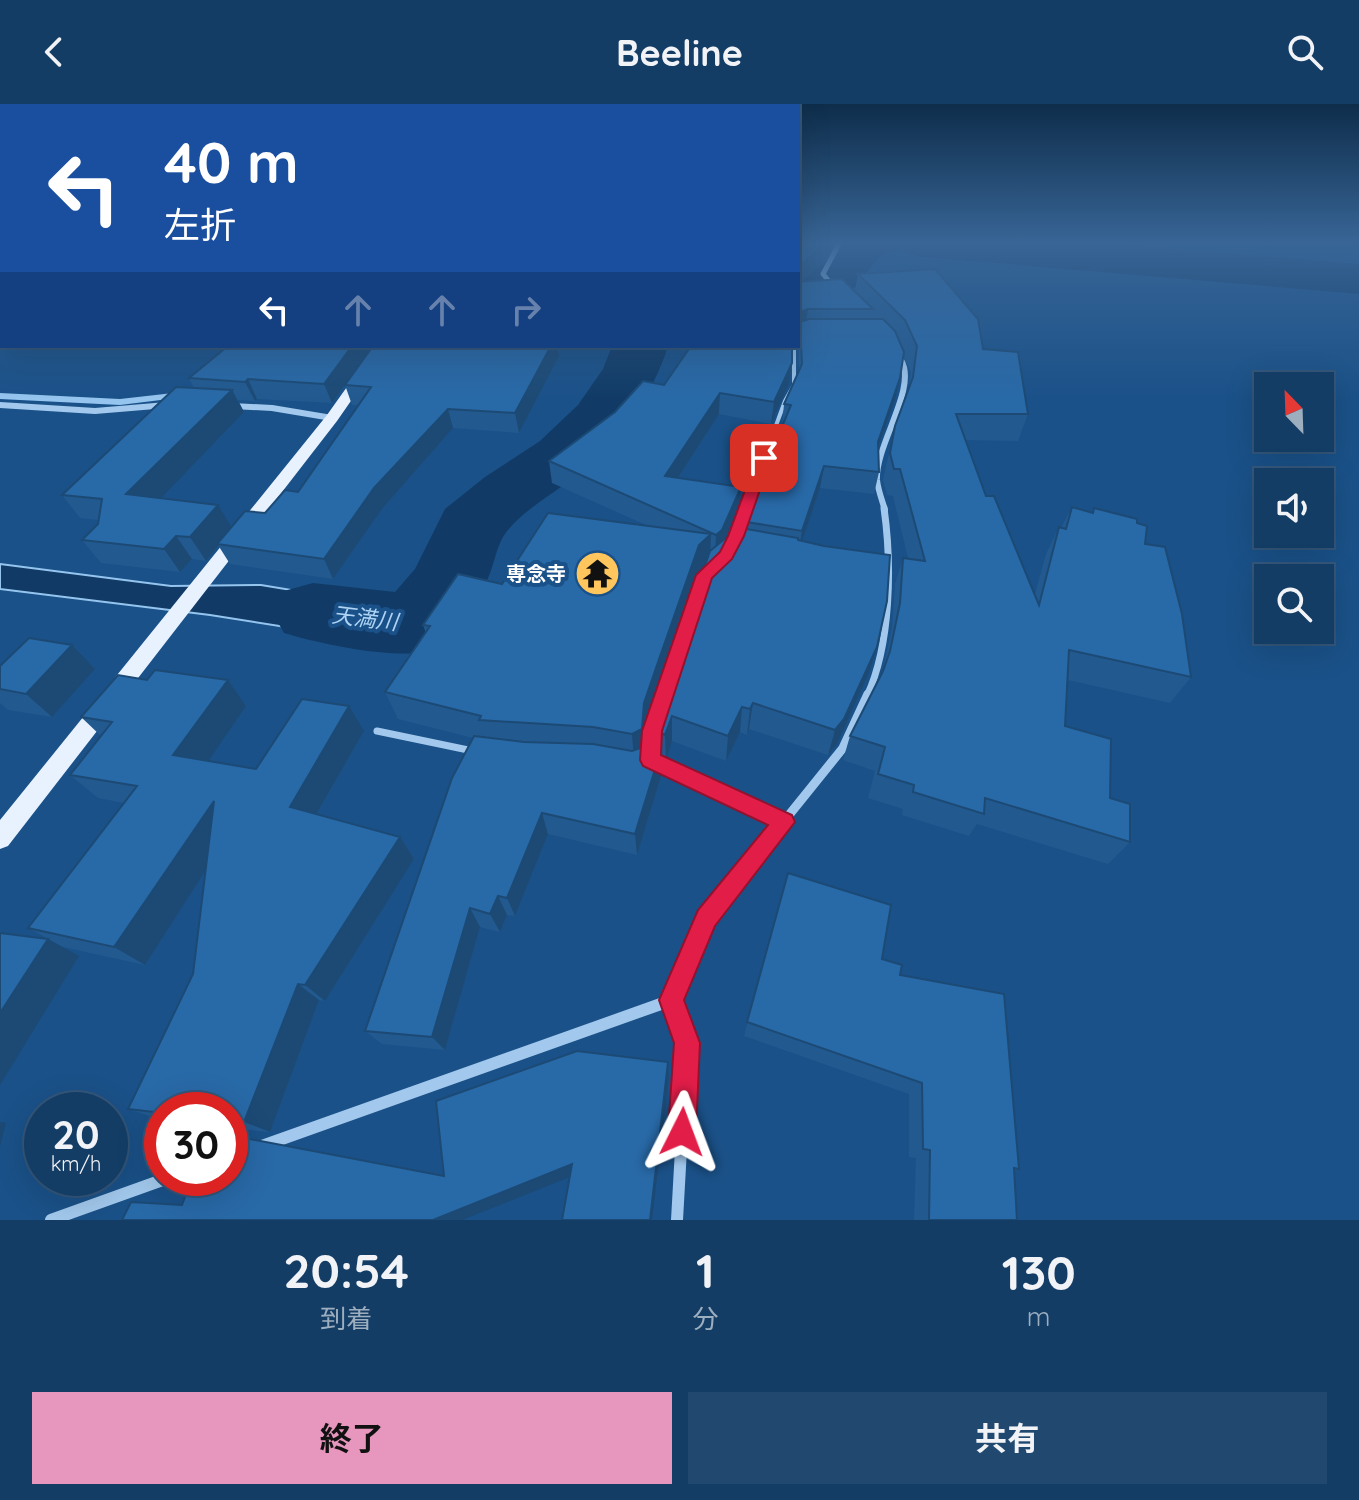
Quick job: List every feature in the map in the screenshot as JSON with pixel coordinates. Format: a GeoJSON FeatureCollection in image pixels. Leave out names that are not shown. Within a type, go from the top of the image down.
{"type":"FeatureCollection","features":[{"type":"Feature","properties":{"kind":"main road"},"geometry":{"type":"LineString","coordinates":[[0,838],[332,418],[382,348]]}},
{"type":"Feature","properties":{"kind":"street"},"geometry":{"type":"LineString","coordinates":[[840,294],[843,297]]}},
{"type":"Feature","properties":{"kind":"street"},"geometry":{"type":"LineString","coordinates":[[677,1220],[687,1043],[672,1000],[706,918],[843,748],[876,677],[889,592],[885,511],[877,478],[888,431],[905,385],[905,367],[888,342]]}},
{"type":"Feature","properties":{"kind":"street"},"geometry":{"type":"LineString","coordinates":[[0,405],[95,411],[170,405]]}},
{"type":"Feature","properties":{"kind":"street"},"geometry":{"type":"LineString","coordinates":[[228,406],[272,408],[332,418]]}},
{"type":"Feature","properties":{"kind":"street"},"geometry":{"type":"LineString","coordinates":[[248,1150],[672,1000]]}},
{"type":"Feature","properties":{"kind":"street"},"geometry":{"type":"LineString","coordinates":[[51,1220],[144,1187]]}},
{"type":"Feature","properties":{"kind":"lane"},"geometry":{"type":"LineString","coordinates":[[747,507],[781,412],[794,385],[794,348]]}},
{"type":"Feature","properties":{"kind":"lane"},"geometry":{"type":"LineString","coordinates":[[661,703],[652,731],[650,760],[784,822]]}},
{"type":"Feature","properties":{"kind":"lane"},"geometry":{"type":"LineString","coordinates":[[377,731],[486,753]]}},
{"type":"Feature","properties":{"kind":"water"},"geometry":{"type":"Polygon","coordinates":[[[0,564],[171,586],[261,585],[448,616],[431,650],[210,615],[0,589],[0,564]]]}},
{"type":"Feature","properties":{"kind":"building"},"geometry":{"type":"Polygon","coordinates":[[[800,294],[858,294],[873,309],[808,309],[800,312],[800,294]]]}},
{"type":"Feature","properties":{"kind":"building"},"geometry":{"type":"Polygon","coordinates":[[[879,294],[957,294],[978,319],[983,349],[1018,352],[1028,414],[956,414],[986,496],[994,496],[1039,605],[1059,527],[1066,529],[1072,507],[1093,513],[1094,508],[1137,519],[1137,523],[1147,526],[1145,544],[1165,547],[1182,614],[1191,677],[1069,650],[1065,726],[1111,739],[1110,798],[1130,804],[1130,842],[985,798],[984,814],[913,792],[914,785],[878,774],[885,747],[850,736],[890,651],[900,603],[903,558],[925,561],[900,469],[894,469],[890,453],[895,426],[913,377],[917,346],[905,320],[879,294]]]}},
{"type":"Feature","properties":{"kind":"building"},"geometry":{"type":"Polygon","coordinates":[[[809,319],[883,319],[895,331],[904,352],[900,378],[878,442],[879,472],[824,466],[802,531],[740,521],[791,405],[784,404],[802,364],[800,322],[809,319]]]}},
{"type":"Feature","properties":{"kind":"building"},"geometry":{"type":"Polygon","coordinates":[[[226,348],[351,348],[324,384],[189,378],[226,348]]]}},
{"type":"Feature","properties":{"kind":"building"},"geometry":{"type":"Polygon","coordinates":[[[372,348],[550,348],[515,413],[448,409],[374,488],[324,559],[217,544],[245,511],[265,513],[285,490],[298,492],[371,387],[345,385],[372,348]]]}},
{"type":"Feature","properties":{"kind":"building"},"geometry":{"type":"Polygon","coordinates":[[[690,348],[792,348],[792,363],[774,402],[720,393],[665,476],[741,487],[722,530],[716,535],[549,461],[615,412],[643,381],[664,385],[690,348]]]}},
{"type":"Feature","properties":{"kind":"building"},"geometry":{"type":"Polygon","coordinates":[[[176,387],[232,390],[126,494],[218,505],[190,537],[176,536],[164,549],[82,540],[98,524],[102,499],[62,495],[176,387]]]}},
{"type":"Feature","properties":{"kind":"building"},"geometry":{"type":"Polygon","coordinates":[[[548,513],[711,534],[699,545],[644,703],[642,729],[632,734],[593,727],[479,720],[481,716],[385,692],[430,626],[423,625],[458,574],[502,584],[548,513]]]}},
{"type":"Feature","properties":{"kind":"building"},"geometry":{"type":"Polygon","coordinates":[[[735,527],[824,546],[890,555],[887,601],[877,647],[844,719],[835,730],[753,703],[750,709],[742,707],[728,736],[672,716],[665,735],[656,731],[657,707],[710,551],[727,537],[735,538],[729,535],[735,527]]]}},
{"type":"Feature","properties":{"kind":"building"},"geometry":{"type":"Polygon","coordinates":[[[29,638],[72,645],[26,694],[0,689],[0,666],[29,638]]]}},
{"type":"Feature","properties":{"kind":"building"},"geometry":{"type":"Polygon","coordinates":[[[155,670],[228,680],[173,755],[256,769],[302,699],[349,706],[290,807],[400,837],[305,985],[298,984],[248,1112],[248,1092],[144,1092],[144,1111],[128,1109],[193,974],[214,801],[114,947],[28,928],[137,786],[70,775],[112,722],[81,717],[118,675],[147,680],[155,670]]]}},
{"type":"Feature","properties":{"kind":"building"},"geometry":{"type":"Polygon","coordinates":[[[474,736],[524,742],[593,744],[632,751],[649,745],[661,750],[635,834],[542,813],[507,898],[498,896],[490,914],[470,908],[432,1037],[365,1031],[452,778],[474,736]]]}},
{"type":"Feature","properties":{"kind":"building"},"geometry":{"type":"Polygon","coordinates":[[[788,873],[891,905],[882,959],[902,965],[900,975],[1004,994],[1019,1169],[1014,1168],[1017,1220],[929,1220],[930,1150],[923,1149],[922,1083],[747,1022],[788,873]]]}},
{"type":"Feature","properties":{"kind":"building"},"geometry":{"type":"Polygon","coordinates":[[[0,933],[48,939],[0,1013],[0,933]]]}},
{"type":"Feature","properties":{"kind":"building"},"geometry":{"type":"Polygon","coordinates":[[[577,1051],[668,1062],[650,1220],[562,1220],[572,1164],[433,1220],[122,1220],[131,1202],[182,1205],[185,1196],[248,1196],[250,1139],[444,1176],[436,1101],[577,1051]]]}},
{"type":"Feature","properties":{"kind":"waterway","name":"天満川"},"geometry":{"type":"LineString","coordinates":[[313,612],[415,625],[448,581],[471,526],[510,492],[563,455],[600,418],[632,369],[639,348]]}},
{"type":"Feature","properties":{"kind":"waterway"},"geometry":{"type":"LineString","coordinates":[[0,396],[120,402],[182,395]]}},
{"type":"Feature","properties":{"kind":"place","name":"専念寺"},"geometry":{"type":"Point","coordinates":[597,574]}},
{"type":"Feature","properties":{"kind":"route"},"geometry":{"type":"LineString","coordinates":[[682,1132],[687,1043],[672,1000],[706,918],[784,822],[650,760],[652,731],[704,575],[726,556],[764,458]]}}]}
